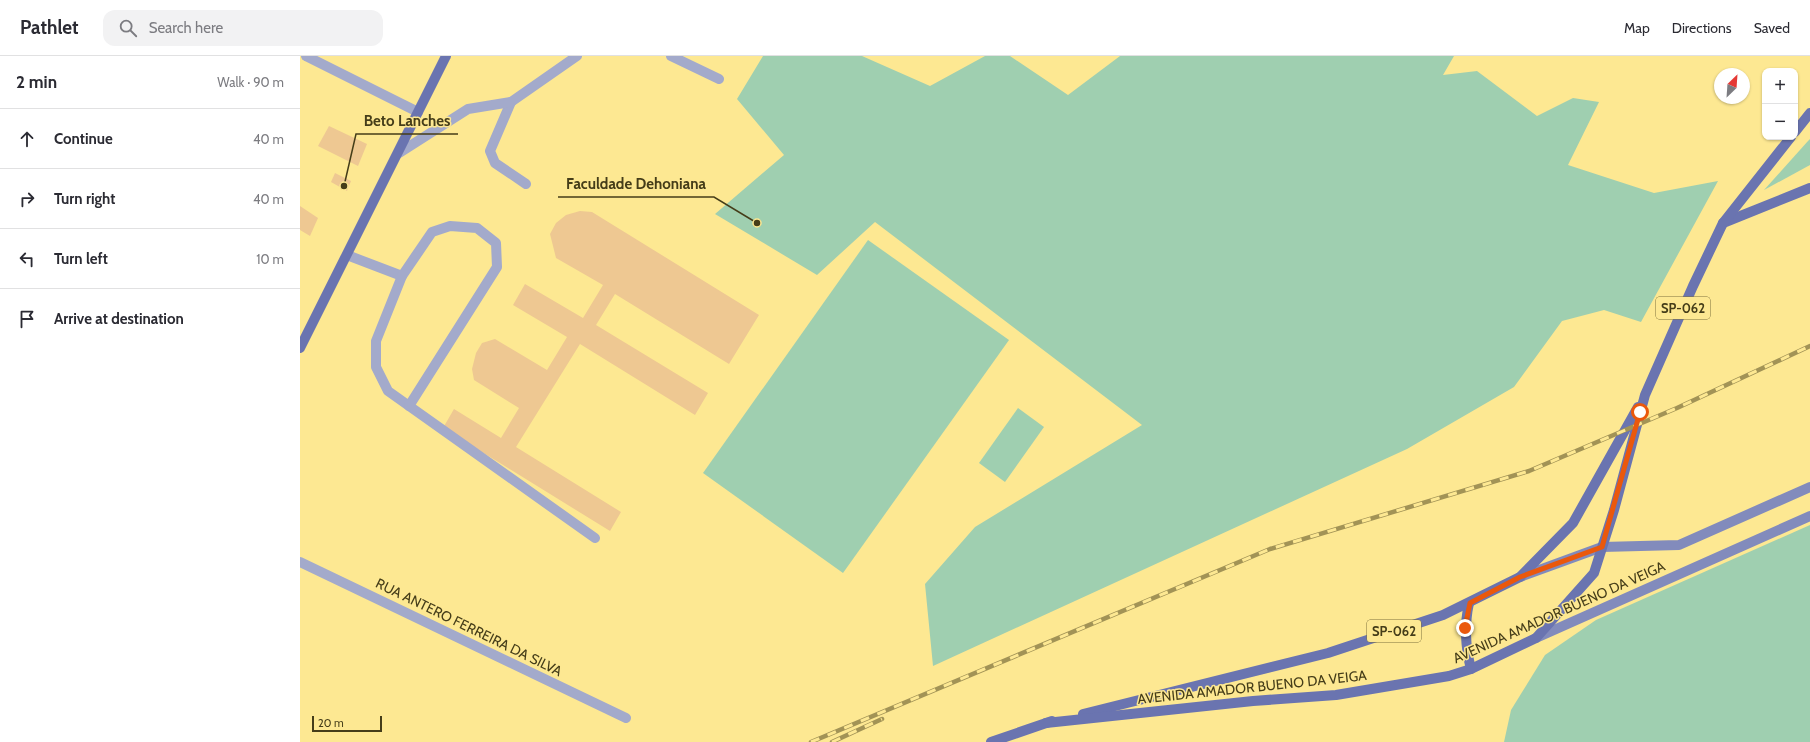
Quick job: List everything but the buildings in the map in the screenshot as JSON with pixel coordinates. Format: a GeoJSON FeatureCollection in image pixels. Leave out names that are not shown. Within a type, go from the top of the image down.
{"type":"FeatureCollection","features":[{"type":"Feature","properties":{"kind":"main road"},"geometry":{"type":"LineString","coordinates":[[300,348],[446,56]]}},
{"type":"Feature","properties":{"kind":"main road"},"geometry":{"type":"LineString","coordinates":[[1798,128],[1810,113]]}},
{"type":"Feature","properties":{"kind":"main road","name":"SP-062"},"geometry":{"type":"LineString","coordinates":[[1645,395],[1692,286],[1724,223],[1789,140]]}},
{"type":"Feature","properties":{"kind":"main road"},"geometry":{"type":"LineString","coordinates":[[1724,223],[1810,188]]}},
{"type":"Feature","properties":{"kind":"main road"},"geometry":{"type":"LineString","coordinates":[[1536,638],[1594,573],[1614,510],[1645,395]]}},
{"type":"Feature","properties":{"kind":"main road","name":"AVENIDA AMADOR BUENO DA VEIGA"},"geometry":{"type":"LineString","coordinates":[[1520,577],[1573,523],[1645,395]]}},
{"type":"Feature","properties":{"kind":"main road","name":"AVENIDA AMADOR BUENO DA VEIGA"},"geometry":{"type":"LineString","coordinates":[[992,742],[1046,723],[1328,653],[1443,615],[1520,577],[1602,547],[1679,546],[1810,487]]}},
{"type":"Feature","properties":{"kind":"main road","name":"AVENIDA AMADOR BUENO DA VEIGA"},"geometry":{"type":"LineString","coordinates":[[1046,723],[1253,701],[1336,695],[1449,676],[1471,669],[1536,638],[1810,516]]}},
{"type":"Feature","properties":{"kind":"main road"},"geometry":{"type":"LineString","coordinates":[[1470,603],[1465,639],[1466,651],[1471,669]]}},
{"type":"Feature","properties":{"kind":"street"},"geometry":{"type":"LineString","coordinates":[[306,56],[418,112]]}},
{"type":"Feature","properties":{"kind":"street"},"geometry":{"type":"LineString","coordinates":[[398,154],[468,109],[511,102],[577,56]]}},
{"type":"Feature","properties":{"kind":"street"},"geometry":{"type":"LineString","coordinates":[[671,56],[719,79]]}},
{"type":"Feature","properties":{"kind":"street"},"geometry":{"type":"LineString","coordinates":[[511,102],[490,151],[495,163],[526,184]]}},
{"type":"Feature","properties":{"kind":"street"},"geometry":{"type":"LineString","coordinates":[[410,406],[497,267],[496,243],[477,228],[450,226],[432,232],[402,276],[376,341],[376,367],[388,391],[595,538]]}},
{"type":"Feature","properties":{"kind":"street"},"geometry":{"type":"LineString","coordinates":[[347,255],[402,276]]}},
{"type":"Feature","properties":{"kind":"street","name":"RUA ANTERO FERREIRA DA SILVA"},"geometry":{"type":"LineString","coordinates":[[300,562],[626,718]]}},
{"type":"Feature","properties":{"kind":"green space"},"geometry":{"type":"Polygon","coordinates":[[[763,56],[862,56],[930,86],[985,56],[1010,56],[1068,95],[1120,56],[1454,56],[1443,75],[1477,71],[1537,116],[1573,98],[1599,102],[1568,165],[1654,193],[1718,181],[1641,322],[1604,310],[1562,321],[1514,387],[1407,449],[933,666],[925,584],[975,527],[1142,425],[875,222],[817,275],[715,214],[784,155],[737,99],[763,56]]]}},
{"type":"Feature","properties":{"kind":"green space"},"geometry":{"type":"Polygon","coordinates":[[[1810,139],[1810,165],[1764,190],[1808,141],[1810,139]]]}},
{"type":"Feature","properties":{"kind":"green space"},"geometry":{"type":"Polygon","coordinates":[[[868,240],[1009,340],[843,573],[703,473],[868,240]]]}},
{"type":"Feature","properties":{"kind":"green space"},"geometry":{"type":"Polygon","coordinates":[[[1018,408],[1044,427],[1005,482],[979,463],[1018,408]]]}},
{"type":"Feature","properties":{"kind":"green space"},"geometry":{"type":"Polygon","coordinates":[[[1810,525],[1810,742],[1504,742],[1511,710],[1545,655],[1596,620],[1810,525]]]}},
{"type":"Feature","properties":{"kind":"railway"},"geometry":{"type":"LineString","coordinates":[[811,742],[1270,549],[1529,471],[1677,408],[1810,346]]}},
{"type":"Feature","properties":{"kind":"railway"},"geometry":{"type":"LineString","coordinates":[[832,742],[882,719]]}},
{"type":"Feature","properties":{"kind":"place","name":"Beto Lanches"},"geometry":{"type":"Point","coordinates":[344,186]}},
{"type":"Feature","properties":{"kind":"place","name":"Faculdade Dehoniana"},"geometry":{"type":"Point","coordinates":[757,223]}},
{"type":"Feature","properties":{"kind":"route"},"geometry":{"type":"LineString","coordinates":[[1465,628],[1470,603],[1520,577],[1602,547],[1614,510],[1640,412]]}}]}
